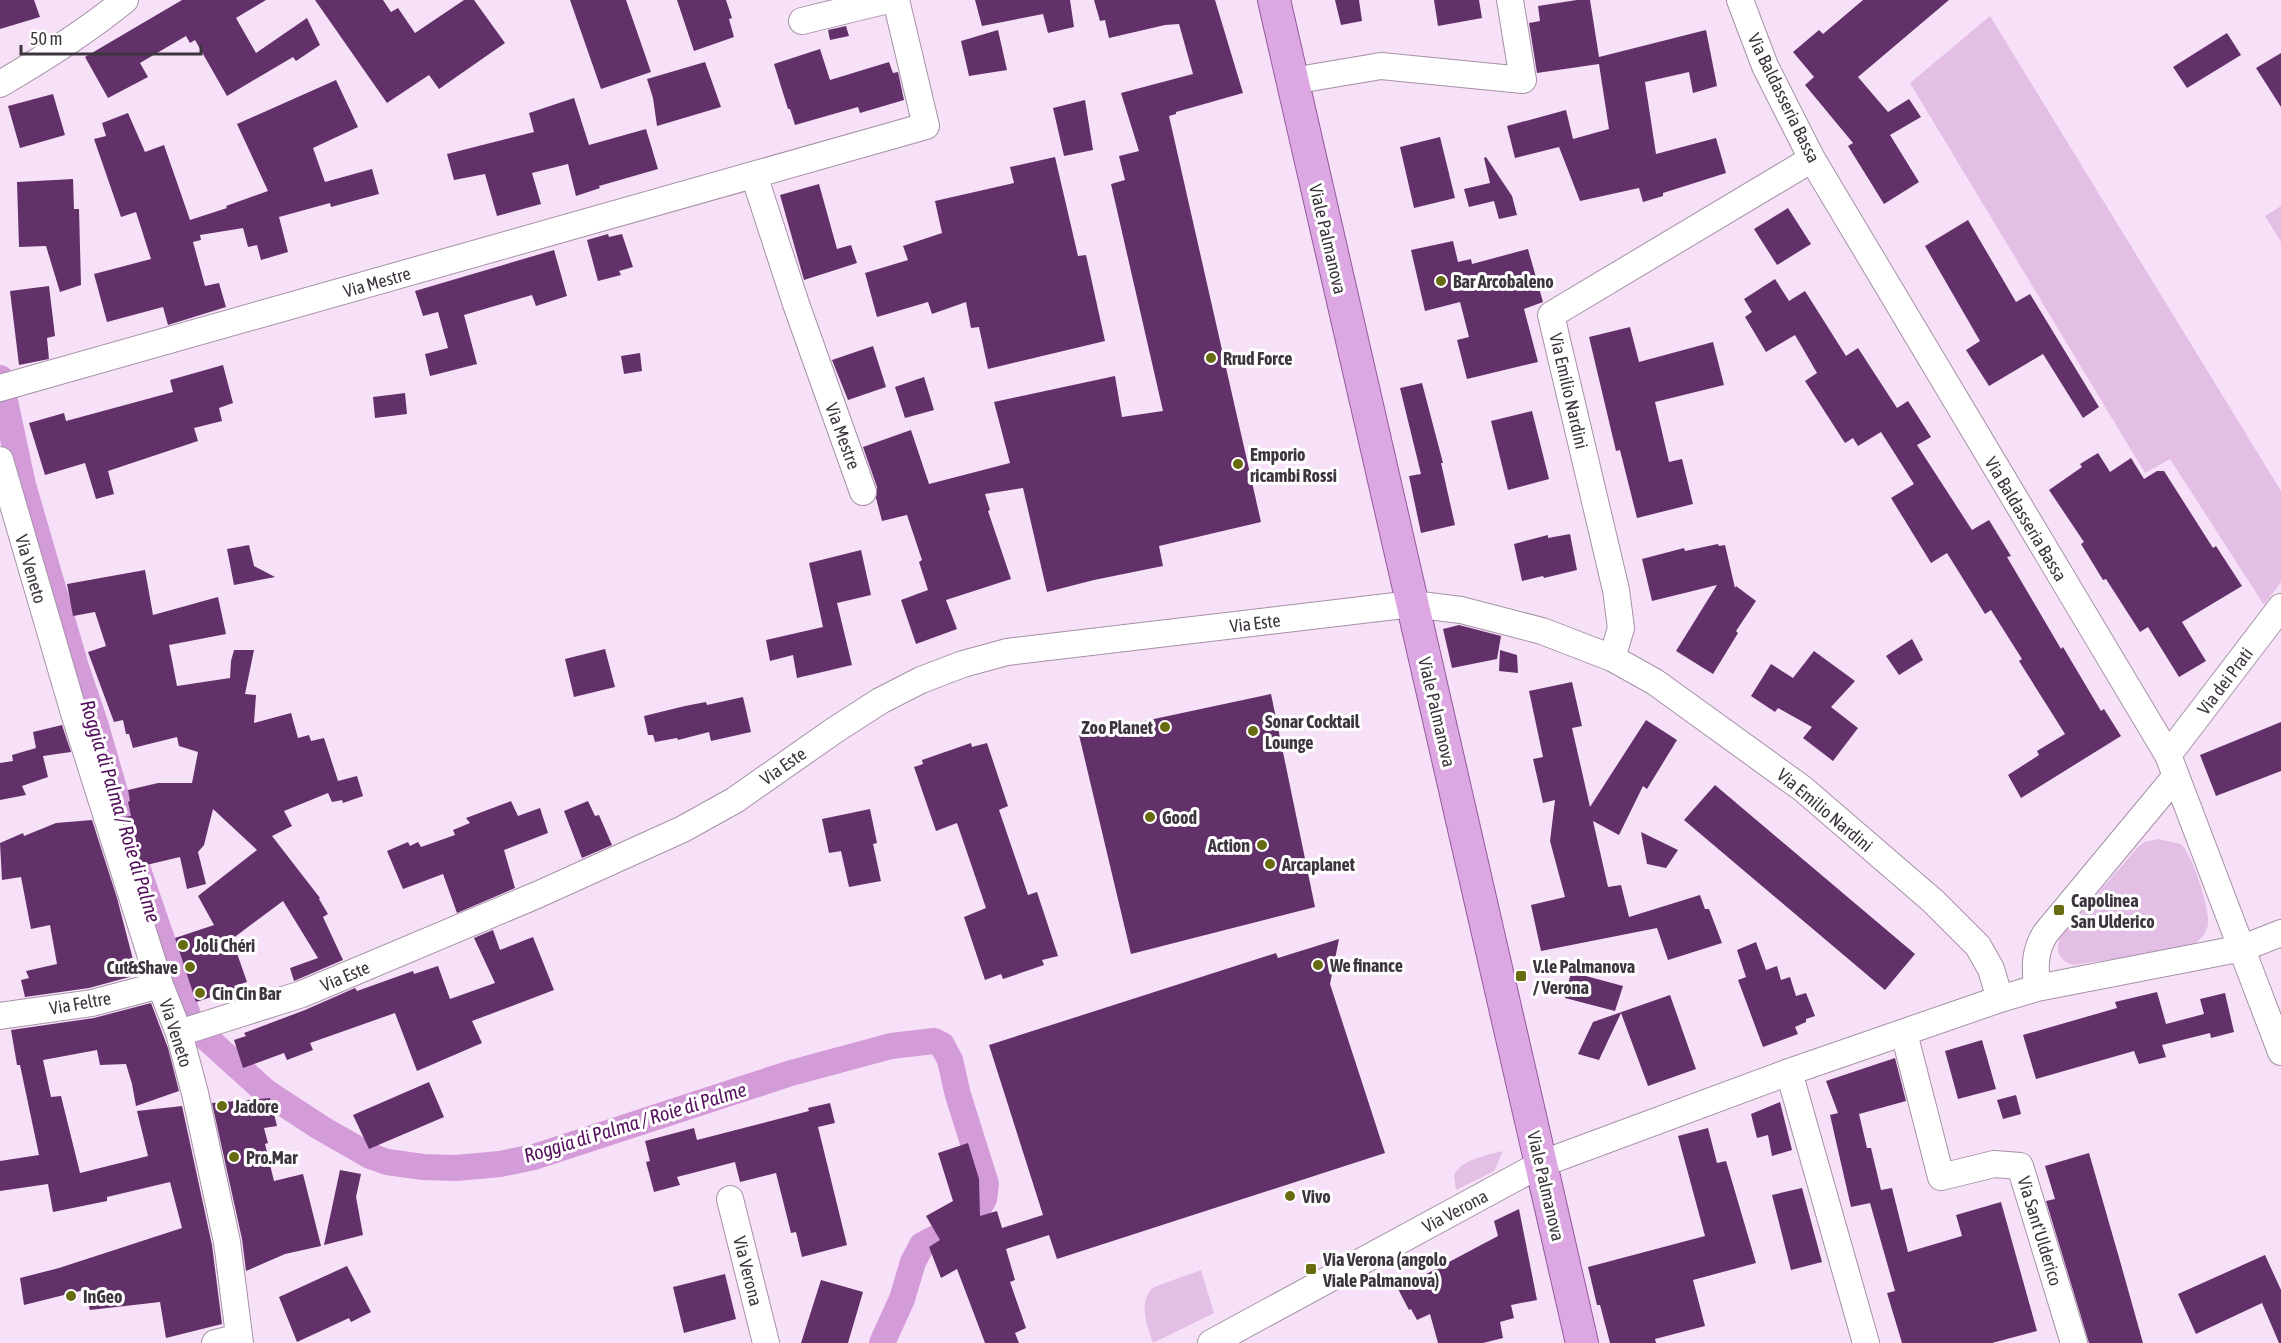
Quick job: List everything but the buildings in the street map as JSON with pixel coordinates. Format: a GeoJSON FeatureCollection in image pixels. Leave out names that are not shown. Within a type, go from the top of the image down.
{"type":"FeatureCollection","features":[{"type":"Feature","properties":{"kind":"main road","name":"Viale Palmanova"},"geometry":{"type":"LineString","coordinates":[[1274,0],[1582,1343]]}},
{"type":"Feature","properties":{"kind":"street"},"geometry":{"type":"LineString","coordinates":[[0,84],[31,67],[125,0]]}},
{"type":"Feature","properties":{"kind":"street"},"geometry":{"type":"LineString","coordinates":[[802,21],[888,0]]}},
{"type":"Feature","properties":{"kind":"street","name":"Via Mestre"},"geometry":{"type":"LineString","coordinates":[[8,386],[926,126],[896,0]]}},
{"type":"Feature","properties":{"kind":"street"},"geometry":{"type":"LineString","coordinates":[[1292,81],[1381,66],[1523,80],[1510,0]]}},
{"type":"Feature","properties":{"kind":"street","name":"Via Baldasseria Bassa"},"geometry":{"type":"LineString","coordinates":[[1740,0],[1765,66],[1812,159],[2172,765],[2281,1052]]}},
{"type":"Feature","properties":{"kind":"street","name":"Via Emilio Nardini"},"geometry":{"type":"LineString","coordinates":[[1612,658],[1621,628],[1616,590],[1551,315],[1812,159]]}},
{"type":"Feature","properties":{"kind":"street","name":"Via Mestre"},"geometry":{"type":"LineString","coordinates":[[754,175],[796,304],[863,492]]}},
{"type":"Feature","properties":{"kind":"street","name":"Via Veneto"},"geometry":{"type":"LineString","coordinates":[[0,460],[62,675],[160,985],[191,1030],[195,1093],[227,1242],[231,1341]]}},
{"type":"Feature","properties":{"kind":"street","name":"Via Emilio Nardini"},"geometry":{"type":"LineString","coordinates":[[1412,604],[1461,610],[1542,631],[1612,658],[1655,682],[1754,753],[1835,817],[1933,901],[1978,946],[1991,969],[2000,999]]}},
{"type":"Feature","properties":{"kind":"street","name":"Via Este"},"geometry":{"type":"LineString","coordinates":[[191,1030],[302,994],[537,896],[683,829],[735,800],[880,701],[921,680],[963,664],[1007,652],[1412,604]]}},
{"type":"Feature","properties":{"kind":"street","name":"Via dei Prati"},"geometry":{"type":"LineString","coordinates":[[2172,765],[2281,607]]}},
{"type":"Feature","properties":{"kind":"street"},"geometry":{"type":"LineString","coordinates":[[2037,988],[2036,956],[2045,934],[2172,765]]}},
{"type":"Feature","properties":{"kind":"street"},"geometry":{"type":"LineString","coordinates":[[1541,1164],[1790,1072],[2000,999],[2037,988],[2243,948],[2281,933]]}},
{"type":"Feature","properties":{"kind":"street","name":"Via Feltre"},"geometry":{"type":"LineString","coordinates":[[0,1016],[92,1003],[160,985]]}},
{"type":"Feature","properties":{"kind":"street","name":"Via Sant'Ulderico"},"geometry":{"type":"LineString","coordinates":[[1904,1033],[1941,1177],[1994,1164],[2020,1166],[2074,1343]]}},
{"type":"Feature","properties":{"kind":"street"},"geometry":{"type":"LineString","coordinates":[[1790,1072],[1866,1343]]}},
{"type":"Feature","properties":{"kind":"street","name":"Via Verona"},"geometry":{"type":"LineString","coordinates":[[1211,1343],[1541,1164]]}},
{"type":"Feature","properties":{"kind":"street","name":"Via Verona"},"geometry":{"type":"LineString","coordinates":[[730,1199],[766,1343]]}},
{"type":"Feature","properties":{"kind":"shaded area"},"geometry":{"type":"Polygon","coordinates":[[[1990,16],[2281,491],[2281,582],[2264,605],[2170,459],[2145,473],[1910,83],[1990,16]]]}},
{"type":"Feature","properties":{"kind":"shaded area"},"geometry":{"type":"Polygon","coordinates":[[[2281,206],[2281,242],[2265,216],[2281,206]]]}},
{"type":"Feature","properties":{"kind":"shaded area"},"geometry":{"type":"Polygon","coordinates":[[[2158,839],[2181,844],[2191,859],[2200,883],[2208,917],[2207,929],[2203,936],[2186,948],[2074,965],[2061,958],[2058,946],[2061,936],[2139,846],[2158,839]]]}},
{"type":"Feature","properties":{"kind":"shaded area"},"geometry":{"type":"Polygon","coordinates":[[[1503,1151],[1494,1171],[1456,1190],[1454,1176],[1457,1170],[1474,1159],[1503,1151]]]}},
{"type":"Feature","properties":{"kind":"shaded area"},"geometry":{"type":"Polygon","coordinates":[[[1201,1270],[1214,1313],[1153,1343],[1145,1314],[1146,1299],[1149,1293],[1154,1287],[1201,1270]]]}},
{"type":"Feature","properties":{"kind":"waterway","name":"Roggia di Palma / Roie di Palme"},"geometry":{"type":"LineString","coordinates":[[0,378],[23,485],[76,667],[96,726],[133,855],[191,1024],[266,1092],[321,1128],[370,1156],[387,1162],[423,1167],[456,1168],[500,1164],[534,1157],[791,1073],[891,1046],[934,1041],[942,1045],[950,1060],[958,1095],[986,1184],[984,1199],[975,1214],[955,1228],[922,1245],[913,1262],[902,1299],[882,1343]]}},
{"type":"Feature","properties":{"kind":"place","name":"Bar Arcobaleno"},"geometry":{"type":"Point","coordinates":[1441,281]}},
{"type":"Feature","properties":{"kind":"place","name":"Rrud Force"},"geometry":{"type":"Point","coordinates":[1211,358]}},
{"type":"Feature","properties":{"kind":"place","name":"Emporio ricambi Rossi"},"geometry":{"type":"Point","coordinates":[1238,464]}},
{"type":"Feature","properties":{"kind":"place","name":"Zoo Planet"},"geometry":{"type":"Point","coordinates":[1165,727]}},
{"type":"Feature","properties":{"kind":"place","name":"Sonar Cocktail Lounge"},"geometry":{"type":"Point","coordinates":[1253,731]}},
{"type":"Feature","properties":{"kind":"place","name":"Good"},"geometry":{"type":"Point","coordinates":[1150,817]}},
{"type":"Feature","properties":{"kind":"place","name":"Action"},"geometry":{"type":"Point","coordinates":[1262,845]}},
{"type":"Feature","properties":{"kind":"place","name":"Arcaplanet"},"geometry":{"type":"Point","coordinates":[1270,864]}},
{"type":"Feature","properties":{"kind":"place","name":"Capolinea San Ulderico"},"geometry":{"type":"Point","coordinates":[2059,910]}},
{"type":"Feature","properties":{"kind":"place","name":"Joli Chéri"},"geometry":{"type":"Point","coordinates":[183,945]}},
{"type":"Feature","properties":{"kind":"place","name":"We finance"},"geometry":{"type":"Point","coordinates":[1318,965]}},
{"type":"Feature","properties":{"kind":"place","name":"Cut&Shave"},"geometry":{"type":"Point","coordinates":[190,967]}},
{"type":"Feature","properties":{"kind":"place","name":"V.le Palmanova / Verona"},"geometry":{"type":"Point","coordinates":[1521,976]}},
{"type":"Feature","properties":{"kind":"place","name":"Cin Cin Bar"},"geometry":{"type":"Point","coordinates":[200,993]}},
{"type":"Feature","properties":{"kind":"place","name":"Jadore"},"geometry":{"type":"Point","coordinates":[222,1106]}},
{"type":"Feature","properties":{"kind":"place","name":"Pro.Mar"},"geometry":{"type":"Point","coordinates":[234,1157]}},
{"type":"Feature","properties":{"kind":"place","name":"Vivo"},"geometry":{"type":"Point","coordinates":[1290,1196]}},
{"type":"Feature","properties":{"kind":"place","name":"Via Verona (angolo Viale Palmanova)"},"geometry":{"type":"Point","coordinates":[1311,1269]}},
{"type":"Feature","properties":{"kind":"place","name":"InGeo"},"geometry":{"type":"Point","coordinates":[71,1296]}}]}
